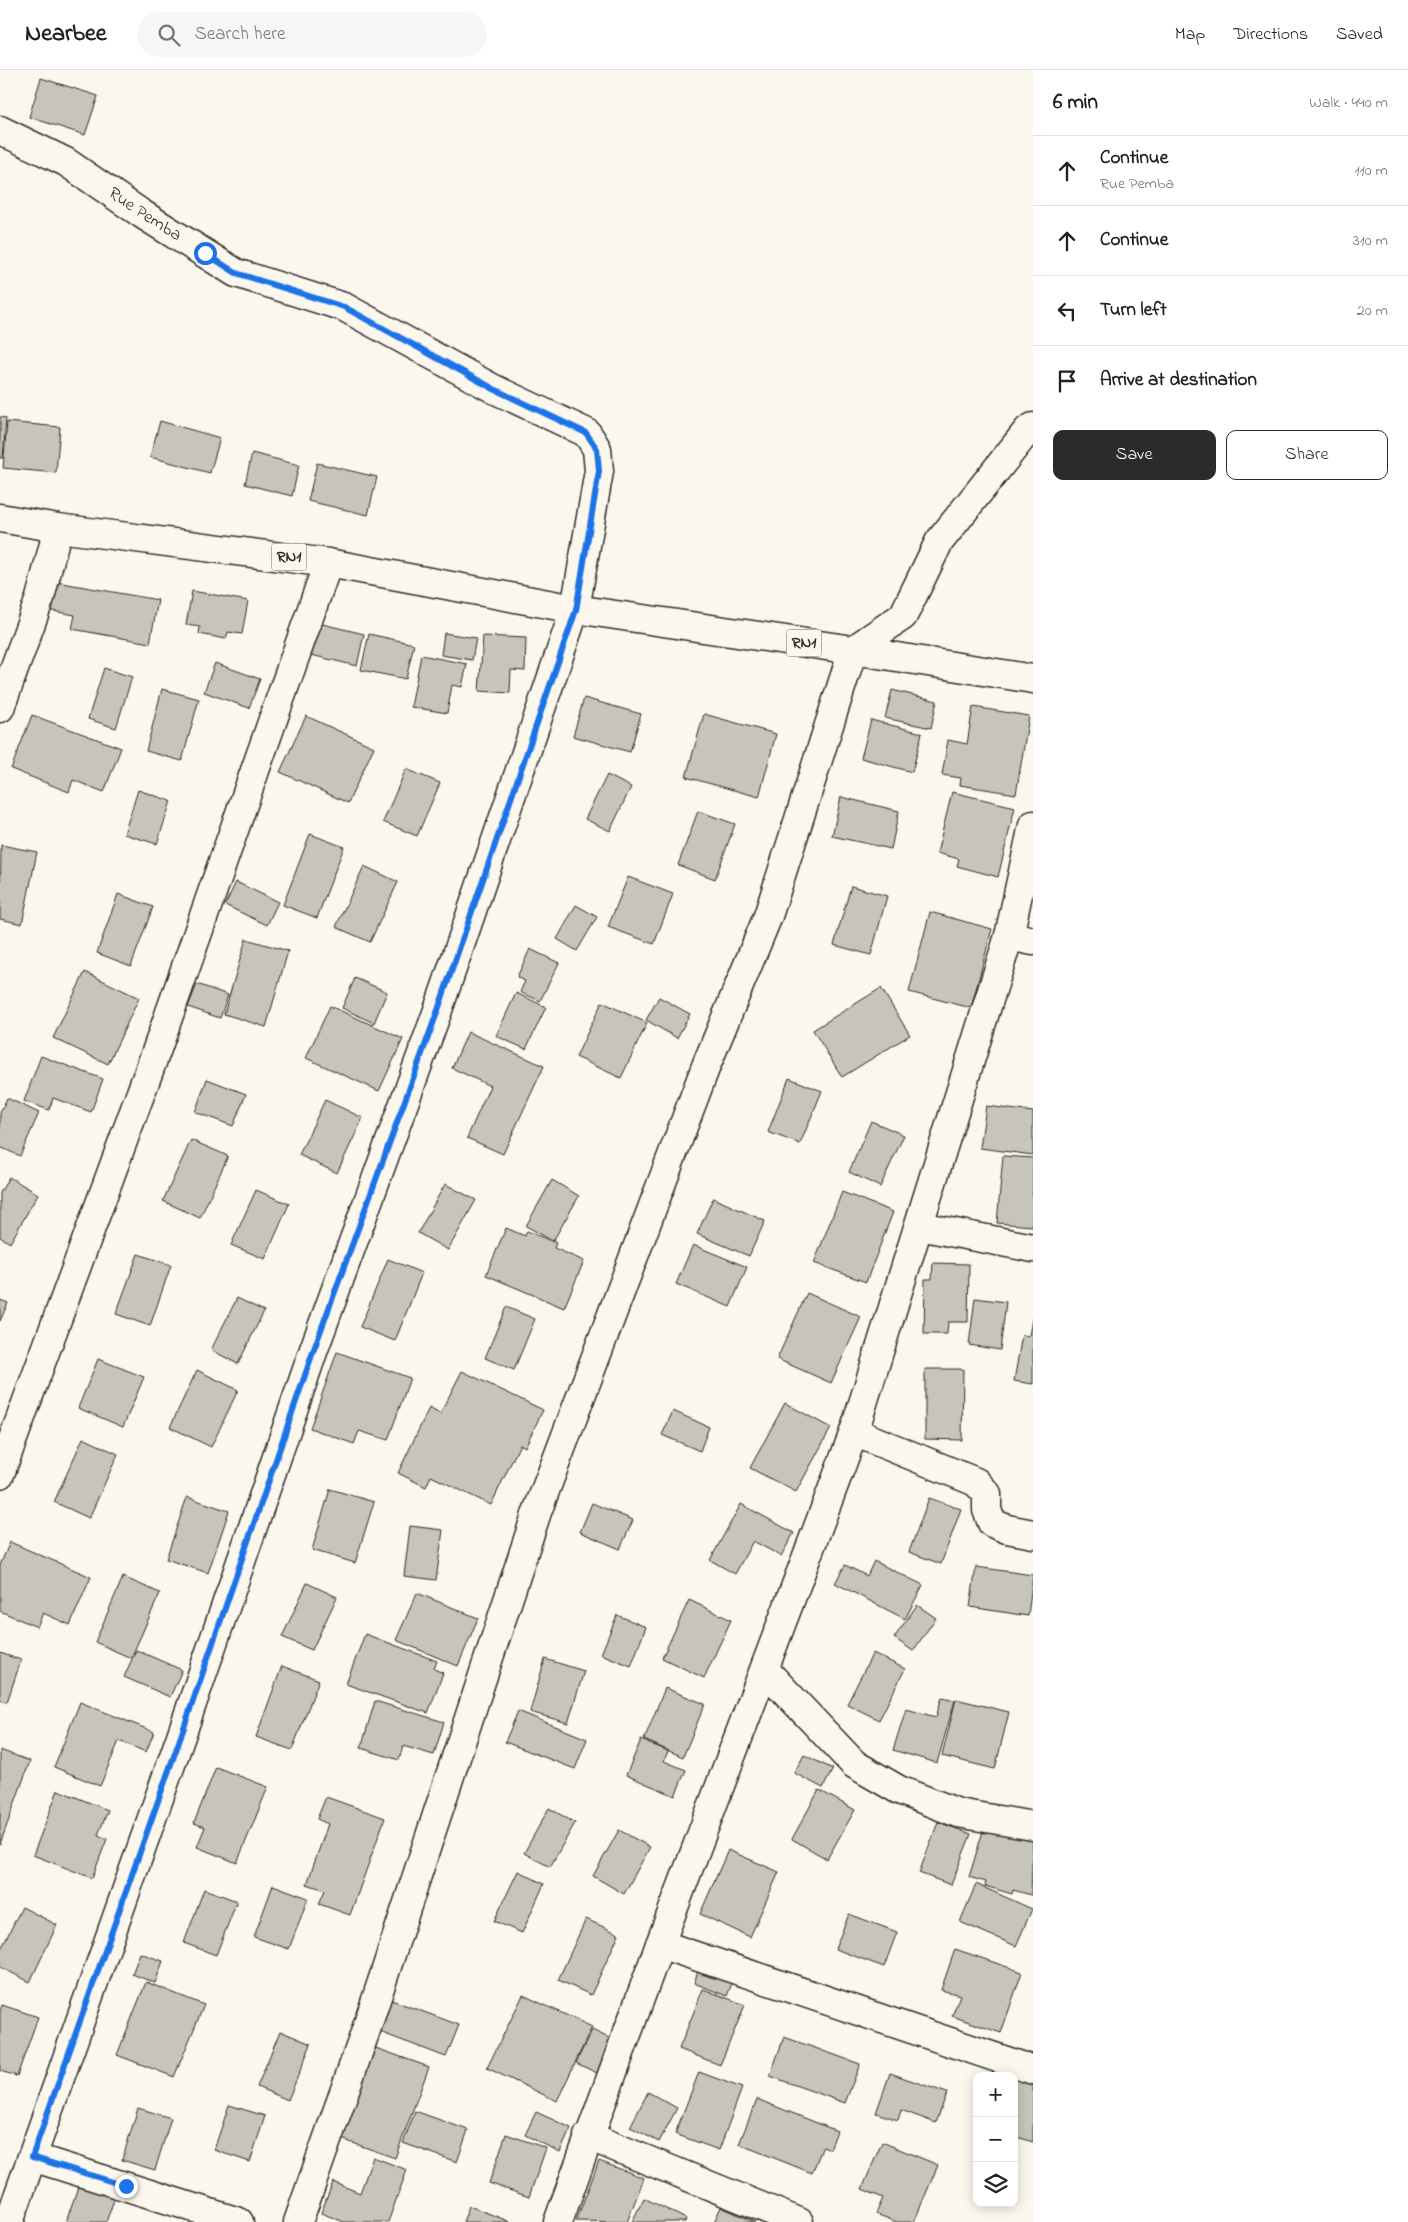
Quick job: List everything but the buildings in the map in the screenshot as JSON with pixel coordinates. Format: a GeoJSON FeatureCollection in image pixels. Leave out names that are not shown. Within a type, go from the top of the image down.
{"type":"FeatureCollection","features":[{"type":"Feature","properties":{"kind":"main road","name":"Rue Pemba"},"geometry":{"type":"LineString","coordinates":[[0,130],[66,162],[142,214],[236,273],[344,307],[494,389],[586,433],[597,449],[599,471],[576,610],[441,1000],[314,1349],[178,1746],[9,2222]]}},
{"type":"Feature","properties":{"kind":"main road"},"geometry":{"type":"LineString","coordinates":[[298,2222],[366,2033],[537,1512],[706,1066],[768,916],[853,650],[903,616],[939,542],[1028,430],[1033,427]]}},
{"type":"Feature","properties":{"kind":"main road","name":"RN1"},"geometry":{"type":"LineString","coordinates":[[0,518],[58,528],[328,563],[576,610],[853,650],[1033,679]]}},
{"type":"Feature","properties":{"kind":"main road"},"geometry":{"type":"LineString","coordinates":[[0,708],[40,598],[58,528]]}},
{"type":"Feature","properties":{"kind":"main road"},"geometry":{"type":"LineString","coordinates":[[0,1474],[160,1039],[328,563]]}},
{"type":"Feature","properties":{"kind":"main road"},"geometry":{"type":"LineString","coordinates":[[558,2222],[588,2136],[854,1432],[919,1226],[1021,938],[1033,825]]}},
{"type":"Feature","properties":{"kind":"main road"},"geometry":{"type":"LineString","coordinates":[[919,1226],[1033,1248]]}},
{"type":"Feature","properties":{"kind":"main road"},"geometry":{"type":"LineString","coordinates":[[854,1432],[976,1482],[987,1494],[987,1510],[992,1523],[1007,1529],[1033,1534]]}},
{"type":"Feature","properties":{"kind":"main road"},"geometry":{"type":"LineString","coordinates":[[765,1670],[854,1764],[899,1790],[958,1812],[1033,1826]]}},
{"type":"Feature","properties":{"kind":"main road"},"geometry":{"type":"LineString","coordinates":[[660,1944],[1033,2070]]}},
{"type":"Feature","properties":{"kind":"main road"},"geometry":{"type":"LineString","coordinates":[[588,2136],[799,2222]]}},
{"type":"Feature","properties":{"kind":"main road"},"geometry":{"type":"LineString","coordinates":[[32,2157],[239,2222]]}},
{"type":"Feature","properties":{"kind":"route"},"geometry":{"type":"LineString","coordinates":[[126,2186],[32,2157],[181,1736],[314,1349],[438,1010],[576,610],[599,471],[597,449],[586,433],[494,389],[344,307],[236,273],[205,253]]}}]}
